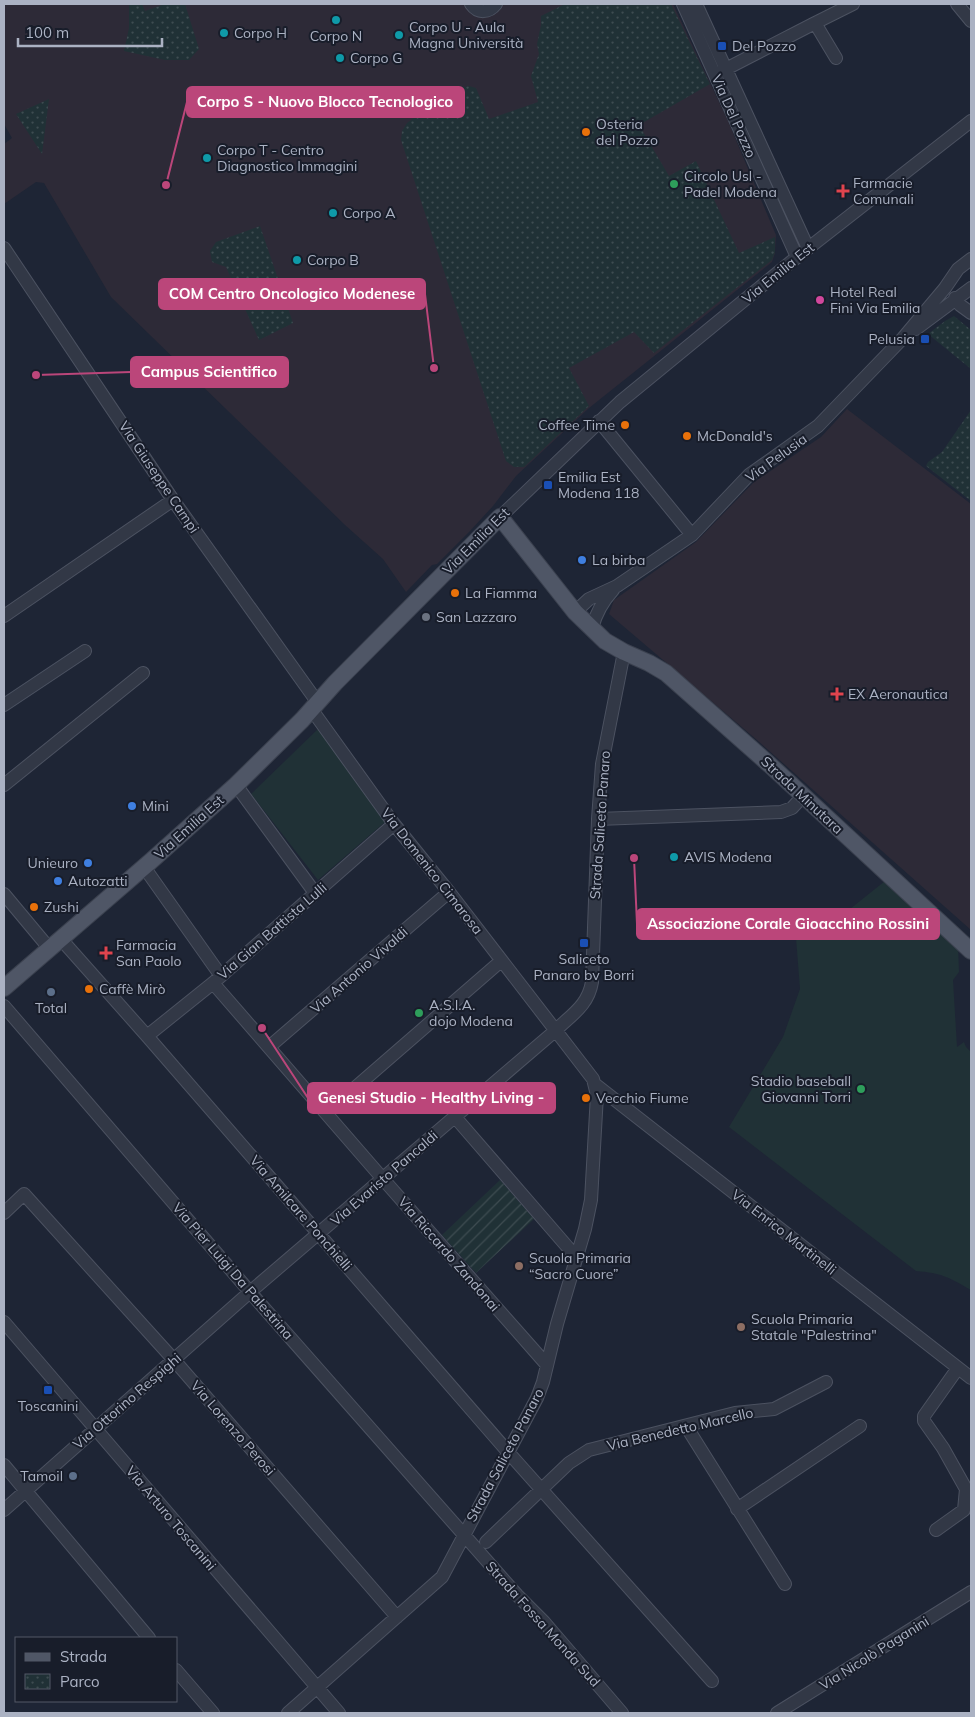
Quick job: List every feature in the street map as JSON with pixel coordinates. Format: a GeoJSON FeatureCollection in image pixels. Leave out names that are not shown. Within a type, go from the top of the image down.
{"type":"FeatureCollection","features":[{"type":"Feature","properties":{"kind":"main road"},"geometry":{"type":"LineString","coordinates":[[500,517],[575,612],[605,641],[624,652]]}},
{"type":"Feature","properties":{"kind":"main road","name":"Via Emilia Est"},"geometry":{"type":"LineString","coordinates":[[4,988],[236,785],[315,707],[335,683],[500,517]]}},
{"type":"Feature","properties":{"kind":"main road","name":"Strada Minutara"},"geometry":{"type":"LineString","coordinates":[[624,652],[666,673],[971,951]]}},
{"type":"Feature","properties":{"kind":"street"},"geometry":{"type":"LineString","coordinates":[[471,4],[475,9],[481,11],[492,8],[496,4]]}},
{"type":"Feature","properties":{"kind":"street","name":"Via Del Pozzo"},"geometry":{"type":"LineString","coordinates":[[683,4],[721,71]]}},
{"type":"Feature","properties":{"kind":"street","name":"Via Del Pozzo"},"geometry":{"type":"LineString","coordinates":[[696,4],[721,71],[757,153],[797,257]]}},
{"type":"Feature","properties":{"kind":"street"},"geometry":{"type":"LineString","coordinates":[[721,71],[853,4]]}},
{"type":"Feature","properties":{"kind":"street"},"geometry":{"type":"LineString","coordinates":[[957,4],[971,22]]}},
{"type":"Feature","properties":{"kind":"street"},"geometry":{"type":"LineString","coordinates":[[815,23],[836,58]]}},
{"type":"Feature","properties":{"kind":"street","name":"Via Emilia Est"},"geometry":{"type":"LineString","coordinates":[[500,517],[599,422],[808,248],[971,121]]}},
{"type":"Feature","properties":{"kind":"street","name":"Via Del Pozzo"},"geometry":{"type":"LineString","coordinates":[[757,153],[808,248]]}},
{"type":"Feature","properties":{"kind":"street","name":"Via Giuseppe Campi"},"geometry":{"type":"LineString","coordinates":[[4,248],[315,707]]}},
{"type":"Feature","properties":{"kind":"street","name":"Via Pelusia"},"geometry":{"type":"LineString","coordinates":[[575,612],[589,599],[617,586],[692,535],[749,475],[818,426],[903,338],[945,288],[958,269],[971,259]]}},
{"type":"Feature","properties":{"kind":"street"},"geometry":{"type":"LineString","coordinates":[[945,288],[950,286],[955,288],[957,293],[955,298],[960,305],[971,312]]}},
{"type":"Feature","properties":{"kind":"street","name":"Via Pelusia"},"geometry":{"type":"LineString","coordinates":[[903,338],[971,288]]}},
{"type":"Feature","properties":{"kind":"street"},"geometry":{"type":"LineString","coordinates":[[599,422],[692,535]]}},
{"type":"Feature","properties":{"kind":"street"},"geometry":{"type":"LineString","coordinates":[[4,616],[174,500]]}},
{"type":"Feature","properties":{"kind":"street","name":"Via Pelusia"},"geometry":{"type":"LineString","coordinates":[[592,628],[596,614],[604,600],[617,586]]}},
{"type":"Feature","properties":{"kind":"street"},"geometry":{"type":"LineString","coordinates":[[4,705],[85,651]]}},
{"type":"Feature","properties":{"kind":"street","name":"Strada Saliceto Panaro"},"geometry":{"type":"LineString","coordinates":[[585,1003],[592,982],[602,764],[624,652]]}},
{"type":"Feature","properties":{"kind":"street"},"geometry":{"type":"LineString","coordinates":[[4,785],[142,673]]}},
{"type":"Feature","properties":{"kind":"street","name":"Via Domenico Cimarosa"},"geometry":{"type":"LineString","coordinates":[[315,707],[394,824],[449,892],[555,1031]]}},
{"type":"Feature","properties":{"kind":"street"},"geometry":{"type":"LineString","coordinates":[[236,785],[315,893]]}},
{"type":"Feature","properties":{"kind":"street"},"geometry":{"type":"LineString","coordinates":[[598,819],[781,812],[792,808],[803,796]]}},
{"type":"Feature","properties":{"kind":"street","name":"Via Gian Battista Lulli"},"geometry":{"type":"LineString","coordinates":[[147,1036],[217,979],[394,824]]}},
{"type":"Feature","properties":{"kind":"street","name":"Via Riccardo Zandonai"},"geometry":{"type":"LineString","coordinates":[[144,867],[217,979],[269,1047],[547,1366]]}},
{"type":"Feature","properties":{"kind":"street","name":"Via Antonio Vivaldi"},"geometry":{"type":"LineString","coordinates":[[269,1047],[449,892]]}},
{"type":"Feature","properties":{"kind":"street","name":"Via Amilcare Ponchielli"},"geometry":{"type":"LineString","coordinates":[[4,894],[147,1036],[541,1489]]}},
{"type":"Feature","properties":{"kind":"street"},"geometry":{"type":"LineString","coordinates":[[326,1113],[501,961]]}},
{"type":"Feature","properties":{"kind":"street","name":"Via Evaristo Pancaldi"},"geometry":{"type":"LineString","coordinates":[[250,1292],[555,1031],[585,1003]]}},
{"type":"Feature","properties":{"kind":"street","name":"Via Pier Luigi Da Palestrina"},"geometry":{"type":"LineString","coordinates":[[4,1006],[250,1292],[463,1535]]}},
{"type":"Feature","properties":{"kind":"street"},"geometry":{"type":"LineString","coordinates":[[555,1031],[596,1085]]}},
{"type":"Feature","properties":{"kind":"street","name":"Strada Saliceto Panaro"},"geometry":{"type":"LineString","coordinates":[[288,1713],[442,1577],[537,1398],[585,1229],[591,1200],[597,1104],[596,1085]]}},
{"type":"Feature","properties":{"kind":"street","name":"Via Enrico Martinelli"},"geometry":{"type":"LineString","coordinates":[[596,1085],[971,1378]]}},
{"type":"Feature","properties":{"kind":"street"},"geometry":{"type":"LineString","coordinates":[[455,1117],[577,1258]]}},
{"type":"Feature","properties":{"kind":"street","name":"Via Lorenzo Perosi"},"geometry":{"type":"LineString","coordinates":[[4,1213],[24,1194],[174,1360],[398,1617]]}},
{"type":"Feature","properties":{"kind":"street","name":"Via Ottorino Respighi"},"geometry":{"type":"LineString","coordinates":[[4,1510],[250,1292]]}},
{"type":"Feature","properties":{"kind":"street","name":"Via Arturo Toscanini"},"geometry":{"type":"LineString","coordinates":[[4,1322],[338,1713]]}},
{"type":"Feature","properties":{"kind":"street"},"geometry":{"type":"LineString","coordinates":[[936,1530],[964,1510],[966,1489],[924,1421],[924,1416],[958,1368]]}},
{"type":"Feature","properties":{"kind":"street","name":"Via Benedetto Marcello"},"geometry":{"type":"LineString","coordinates":[[486,1542],[570,1463],[589,1450],[735,1413],[774,1409],[826,1382]]}},
{"type":"Feature","properties":{"kind":"street"},"geometry":{"type":"LineString","coordinates":[[686,1426],[785,1584]]}},
{"type":"Feature","properties":{"kind":"street"},"geometry":{"type":"LineString","coordinates":[[737,1509],[860,1426]]}},
{"type":"Feature","properties":{"kind":"street"},"geometry":{"type":"LineString","coordinates":[[4,1466],[148,1637]]}},
{"type":"Feature","properties":{"kind":"street"},"geometry":{"type":"LineString","coordinates":[[541,1489],[712,1681]]}},
{"type":"Feature","properties":{"kind":"street","name":"Strada Fossa Monda Sud"},"geometry":{"type":"LineString","coordinates":[[463,1535],[516,1595],[544,1622],[622,1713]]}},
{"type":"Feature","properties":{"kind":"street","name":"Via Nicolò Paganini"},"geometry":{"type":"LineString","coordinates":[[777,1713],[971,1592]]}},
{"type":"Feature","properties":{"kind":"street"},"geometry":{"type":"LineString","coordinates":[[178,1672],[213,1713]]}},
{"type":"Feature","properties":{"kind":"shaded area"},"geometry":{"type":"Polygon","coordinates":[[[4,4],[673,4],[728,121],[776,235],[775,253],[772,262],[589,408],[516,476],[493,506],[470,531],[437,564],[432,565],[406,592],[383,559],[345,525],[111,297],[44,183],[36,182],[4,204],[4,144],[12,138],[4,124],[4,4]]]}},
{"type":"Feature","properties":{"kind":"shaded area","name":"EX Aeronautica"},"geometry":{"type":"Polygon","coordinates":[[[847,409],[971,504],[971,930],[757,740],[609,614],[614,600],[696,542],[754,482],[821,437],[847,409]]]}},
{"type":"Feature","properties":{"kind":"green space"},"geometry":{"type":"Polygon","coordinates":[[[129,4],[142,4],[145,11],[165,4],[185,4],[199,49],[189,60],[165,60],[124,51],[129,28],[129,4]]]}},
{"type":"Feature","properties":{"kind":"green space"},"geometry":{"type":"Polygon","coordinates":[[[565,4],[671,4],[710,84],[639,125],[669,176],[696,161],[739,253],[775,237],[775,252],[772,260],[654,353],[634,332],[569,368],[589,406],[524,467],[514,467],[506,461],[401,140],[402,131],[407,123],[451,90],[469,86],[476,88],[489,119],[538,102],[531,76],[539,54],[537,44],[541,16],[565,4]]]}},
{"type":"Feature","properties":{"kind":"green space"},"geometry":{"type":"Polygon","coordinates":[[[49,99],[42,154],[16,114],[49,99]]]}},
{"type":"Feature","properties":{"kind":"green space"},"geometry":{"type":"Polygon","coordinates":[[[260,226],[293,323],[259,340],[226,267],[212,262],[210,251],[216,242],[260,226]]]}},
{"type":"Feature","properties":{"kind":"green space"},"geometry":{"type":"Polygon","coordinates":[[[954,316],[971,330],[971,369],[928,334],[954,316]]]}},
{"type":"Feature","properties":{"kind":"green space"},"geometry":{"type":"Polygon","coordinates":[[[971,410],[971,501],[926,466],[928,462],[942,452],[971,410]]]}},
{"type":"Feature","properties":{"kind":"green space"},"geometry":{"type":"Polygon","coordinates":[[[319,728],[385,822],[318,880],[251,794],[319,728]]]}},
{"type":"Feature","properties":{"kind":"green space","name":"Stadio baseball Giovanni Torri"},"geometry":{"type":"Polygon","coordinates":[[[885,881],[958,945],[959,972],[953,980],[957,1047],[964,1042],[971,1052],[971,1290],[945,1276],[916,1271],[729,1127],[783,1037],[800,989],[795,925],[850,909],[885,881]]]}},
{"type":"Feature","properties":{"kind":"green space"},"geometry":{"type":"Polygon","coordinates":[[[500,1180],[534,1219],[476,1273],[442,1235],[500,1180]]]}},
{"type":"Feature","properties":{"kind":"place","name":"Corpo N"},"geometry":{"type":"Point","coordinates":[336,20]}},
{"type":"Feature","properties":{"kind":"place","name":"Corpo H"},"geometry":{"type":"Point","coordinates":[224,33]}},
{"type":"Feature","properties":{"kind":"place","name":"Corpo U - Aula Magna Università"},"geometry":{"type":"Point","coordinates":[399,35]}},
{"type":"Feature","properties":{"kind":"place","name":"Del Pozzo"},"geometry":{"type":"Point","coordinates":[722,46]}},
{"type":"Feature","properties":{"kind":"place","name":"Corpo G"},"geometry":{"type":"Point","coordinates":[340,58]}},
{"type":"Feature","properties":{"kind":"place","name":"Osteria del Pozzo"},"geometry":{"type":"Point","coordinates":[586,132]}},
{"type":"Feature","properties":{"kind":"place","name":"Corpo T - Centro Diagnostico Immagini"},"geometry":{"type":"Point","coordinates":[207,158]}},
{"type":"Feature","properties":{"kind":"place","name":"Circolo Usl - Padel Modena"},"geometry":{"type":"Point","coordinates":[674,184]}},
{"type":"Feature","properties":{"kind":"place","name":"Corpo S - Nuovo Blocco Tecnologico"},"geometry":{"type":"Point","coordinates":[166,185]}},
{"type":"Feature","properties":{"kind":"place","name":"Farmacie Comunali"},"geometry":{"type":"Point","coordinates":[843,191]}},
{"type":"Feature","properties":{"kind":"place","name":"Corpo A"},"geometry":{"type":"Point","coordinates":[333,213]}},
{"type":"Feature","properties":{"kind":"place","name":"Corpo B"},"geometry":{"type":"Point","coordinates":[297,260]}},
{"type":"Feature","properties":{"kind":"place","name":"Hotel Real Fini Via Emilia"},"geometry":{"type":"Point","coordinates":[820,300]}},
{"type":"Feature","properties":{"kind":"place","name":"Pelusia"},"geometry":{"type":"Point","coordinates":[925,339]}},
{"type":"Feature","properties":{"kind":"place","name":"COM Centro Oncologico Modenese"},"geometry":{"type":"Point","coordinates":[434,368]}},
{"type":"Feature","properties":{"kind":"place","name":"Campus Scientifico"},"geometry":{"type":"Point","coordinates":[36,375]}},
{"type":"Feature","properties":{"kind":"place","name":"Coffee Time"},"geometry":{"type":"Point","coordinates":[625,425]}},
{"type":"Feature","properties":{"kind":"place","name":"McDonald's"},"geometry":{"type":"Point","coordinates":[687,436]}},
{"type":"Feature","properties":{"kind":"place","name":"Emilia Est Modena 118"},"geometry":{"type":"Point","coordinates":[548,485]}},
{"type":"Feature","properties":{"kind":"place","name":"La birba"},"geometry":{"type":"Point","coordinates":[582,560]}},
{"type":"Feature","properties":{"kind":"place","name":"La Fiamma"},"geometry":{"type":"Point","coordinates":[455,593]}},
{"type":"Feature","properties":{"kind":"place","name":"San Lazzaro"},"geometry":{"type":"Point","coordinates":[426,617]}},
{"type":"Feature","properties":{"kind":"place","name":"EX Aeronautica"},"geometry":{"type":"Point","coordinates":[837,694]}},
{"type":"Feature","properties":{"kind":"place","name":"Mini"},"geometry":{"type":"Point","coordinates":[132,806]}},
{"type":"Feature","properties":{"kind":"place","name":"AVIS Modena"},"geometry":{"type":"Point","coordinates":[674,857]}},
{"type":"Feature","properties":{"kind":"place","name":"Associazione Corale Gioacchino Rossini"},"geometry":{"type":"Point","coordinates":[634,858]}},
{"type":"Feature","properties":{"kind":"place","name":"Unieuro"},"geometry":{"type":"Point","coordinates":[88,863]}},
{"type":"Feature","properties":{"kind":"place","name":"Autozatti"},"geometry":{"type":"Point","coordinates":[58,881]}},
{"type":"Feature","properties":{"kind":"place","name":"Zushi"},"geometry":{"type":"Point","coordinates":[34,907]}},
{"type":"Feature","properties":{"kind":"place","name":"Saliceto Panaro bv Borri"},"geometry":{"type":"Point","coordinates":[584,943]}},
{"type":"Feature","properties":{"kind":"place","name":"Farmacia San Paolo"},"geometry":{"type":"Point","coordinates":[106,953]}},
{"type":"Feature","properties":{"kind":"place","name":"Caffè Mirò"},"geometry":{"type":"Point","coordinates":[89,989]}},
{"type":"Feature","properties":{"kind":"place","name":"Total"},"geometry":{"type":"Point","coordinates":[51,992]}},
{"type":"Feature","properties":{"kind":"place","name":"A.S.I.A. dojo Modena"},"geometry":{"type":"Point","coordinates":[419,1013]}},
{"type":"Feature","properties":{"kind":"place","name":"Genesi Studio - Healthy Living -"},"geometry":{"type":"Point","coordinates":[262,1028]}},
{"type":"Feature","properties":{"kind":"place","name":"Stadio baseball Giovanni Torri"},"geometry":{"type":"Point","coordinates":[861,1089]}},
{"type":"Feature","properties":{"kind":"place","name":"Vecchio Fiume"},"geometry":{"type":"Point","coordinates":[586,1098]}},
{"type":"Feature","properties":{"kind":"place","name":"Scuola Primaria “Sacro Cuore”"},"geometry":{"type":"Point","coordinates":[519,1266]}},
{"type":"Feature","properties":{"kind":"place","name":"Scuola Primaria Statale \"Palestrina\""},"geometry":{"type":"Point","coordinates":[741,1327]}},
{"type":"Feature","properties":{"kind":"place","name":"Toscanini"},"geometry":{"type":"Point","coordinates":[48,1390]}},
{"type":"Feature","properties":{"kind":"place","name":"Tamoil"},"geometry":{"type":"Point","coordinates":[73,1476]}}]}
